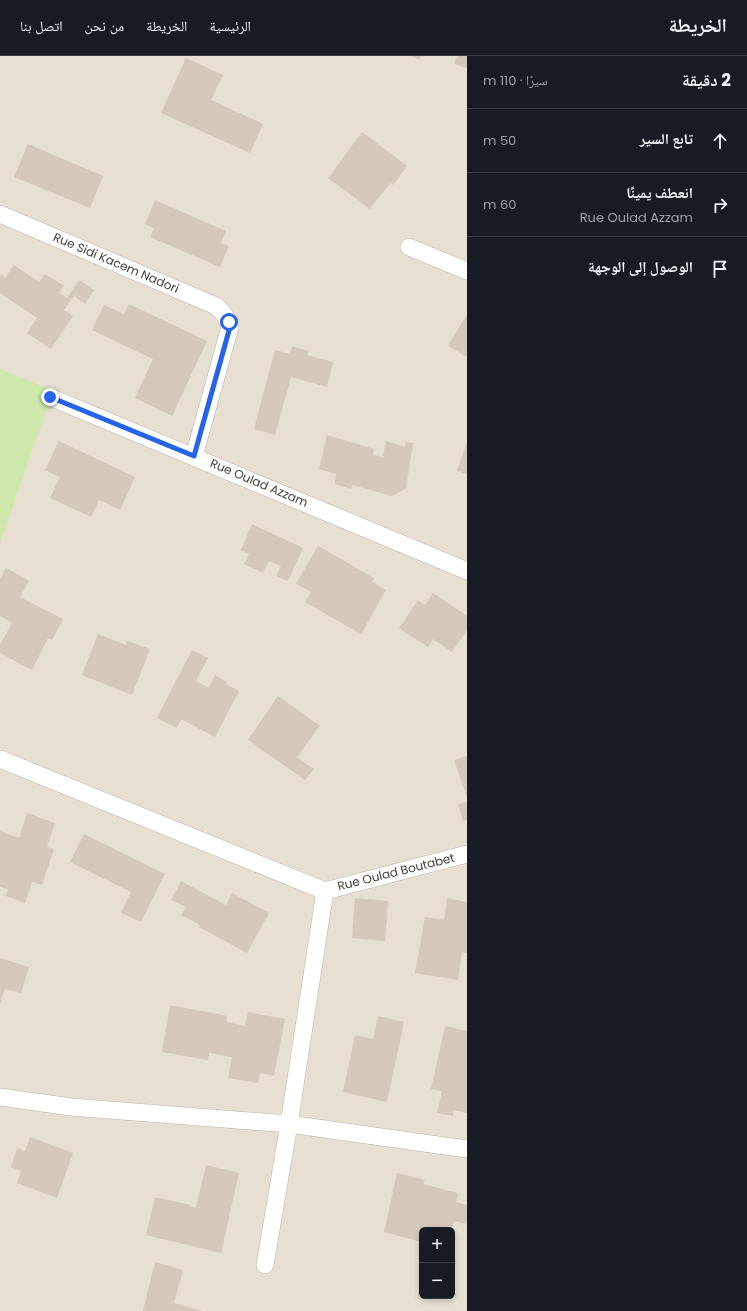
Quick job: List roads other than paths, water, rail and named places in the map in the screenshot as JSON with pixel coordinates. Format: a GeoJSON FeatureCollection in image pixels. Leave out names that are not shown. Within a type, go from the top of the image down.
{"type":"FeatureCollection","features":[{"type":"Feature","properties":{"kind":"street","name":"Rue Sidi Kacem Nadori"},"geometry":{"type":"LineString","coordinates":[[0,214],[216,306],[228,318],[230,327],[194,456]]}},
{"type":"Feature","properties":{"kind":"street"},"geometry":{"type":"LineString","coordinates":[[409,247],[467,271]]}},
{"type":"Feature","properties":{"kind":"street","name":"Rue Oulad Azzam"},"geometry":{"type":"LineString","coordinates":[[50,397],[467,571]]}},
{"type":"Feature","properties":{"kind":"street"},"geometry":{"type":"LineString","coordinates":[[0,759],[325,891],[289,1124],[265,1265]]}},
{"type":"Feature","properties":{"kind":"street","name":"Rue Oulad Boutabet"},"geometry":{"type":"LineString","coordinates":[[325,891],[467,854]]}},
{"type":"Feature","properties":{"kind":"street"},"geometry":{"type":"LineString","coordinates":[[0,1097],[71,1107],[289,1124],[467,1149]]}}]}
